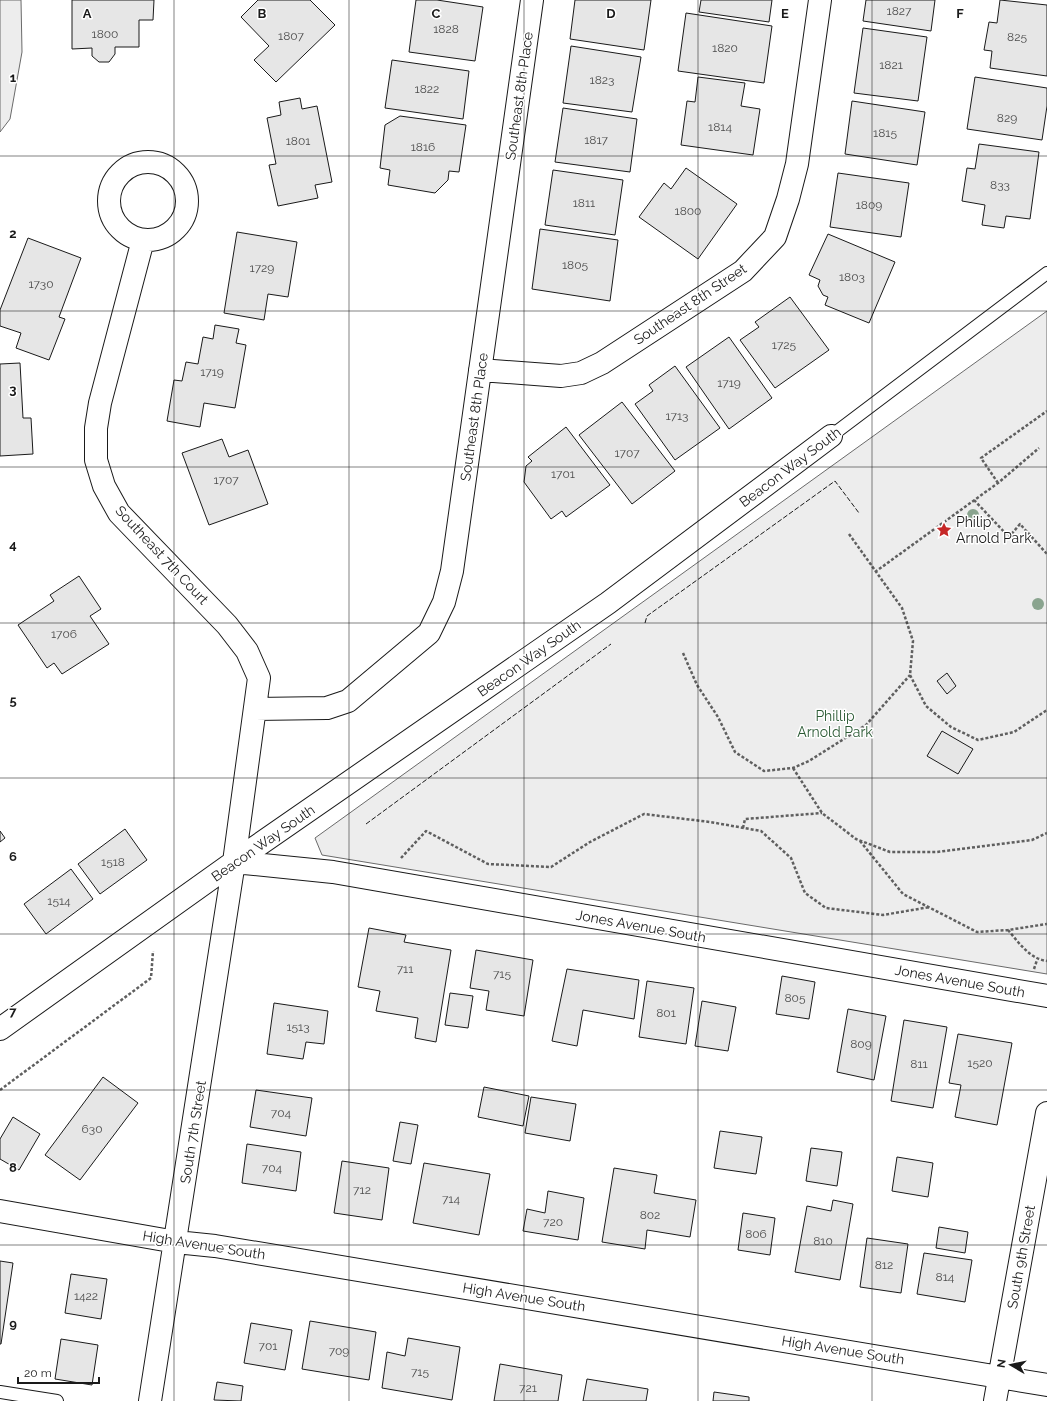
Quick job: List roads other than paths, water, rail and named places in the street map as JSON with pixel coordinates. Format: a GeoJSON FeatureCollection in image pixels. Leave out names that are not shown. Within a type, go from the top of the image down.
{"type":"FeatureCollection","features":[{"type":"Feature","properties":{"kind":"street","name":"Southeast 8th Place"},"geometry":{"type":"LineString","coordinates":[[255,709],[327,708],[348,701],[429,633],[444,602],[452,570],[532,0]]}},
{"type":"Feature","properties":{"kind":"street","name":"Southeast 8th Street"},"geometry":{"type":"LineString","coordinates":[[480,370],[560,376],[581,373],[602,363],[743,271],[754,260],[775,236],[788,199],[797,164],[820,0]]}},
{"type":"Feature","properties":{"kind":"street","name":"Southeast 7th Court"},"geometry":{"type":"LineString","coordinates":[[144,240],[100,403],[96,428],[96,460],[104,486],[118,513],[227,625],[248,651],[259,678],[234,862]]}},
{"type":"Feature","properties":{"kind":"street","name":"Beacon Way South"},"geometry":{"type":"LineString","coordinates":[[0,1029],[234,862],[608,603],[831,436]]}},
{"type":"Feature","properties":{"kind":"street","name":"Jones Avenue South"},"geometry":{"type":"LineString","coordinates":[[234,862],[333,872],[1047,996]]}},
{"type":"Feature","properties":{"kind":"street","name":"South 7th Street"},"geometry":{"type":"LineString","coordinates":[[150,1401],[176,1242],[234,862]]}},
{"type":"Feature","properties":{"kind":"street","name":"South 9th Street"},"geometry":{"type":"LineString","coordinates":[[995,1401],[1047,1113]]}},
{"type":"Feature","properties":{"kind":"street","name":"High Avenue South"},"geometry":{"type":"LineString","coordinates":[[0,1211],[176,1242],[215,1246],[1047,1385]]}},
{"type":"Feature","properties":{"kind":"lane","name":"Beacon Way South"},"geometry":{"type":"LineString","coordinates":[[831,436],[1047,273]]}},
{"type":"Feature","properties":{"kind":"lane"},"geometry":{"type":"LineString","coordinates":[[0,1392],[57,1401]]}},
{"type":"Feature","properties":{"kind":"place","name":"Philip Arnold Park"},"geometry":{"type":"Point","coordinates":[944,530]}},
{"type":"Feature","properties":{"kind":"park label","name":"Phillip Arnold Park"},"geometry":{"type":"Point","coordinates":[835,724]}}]}
